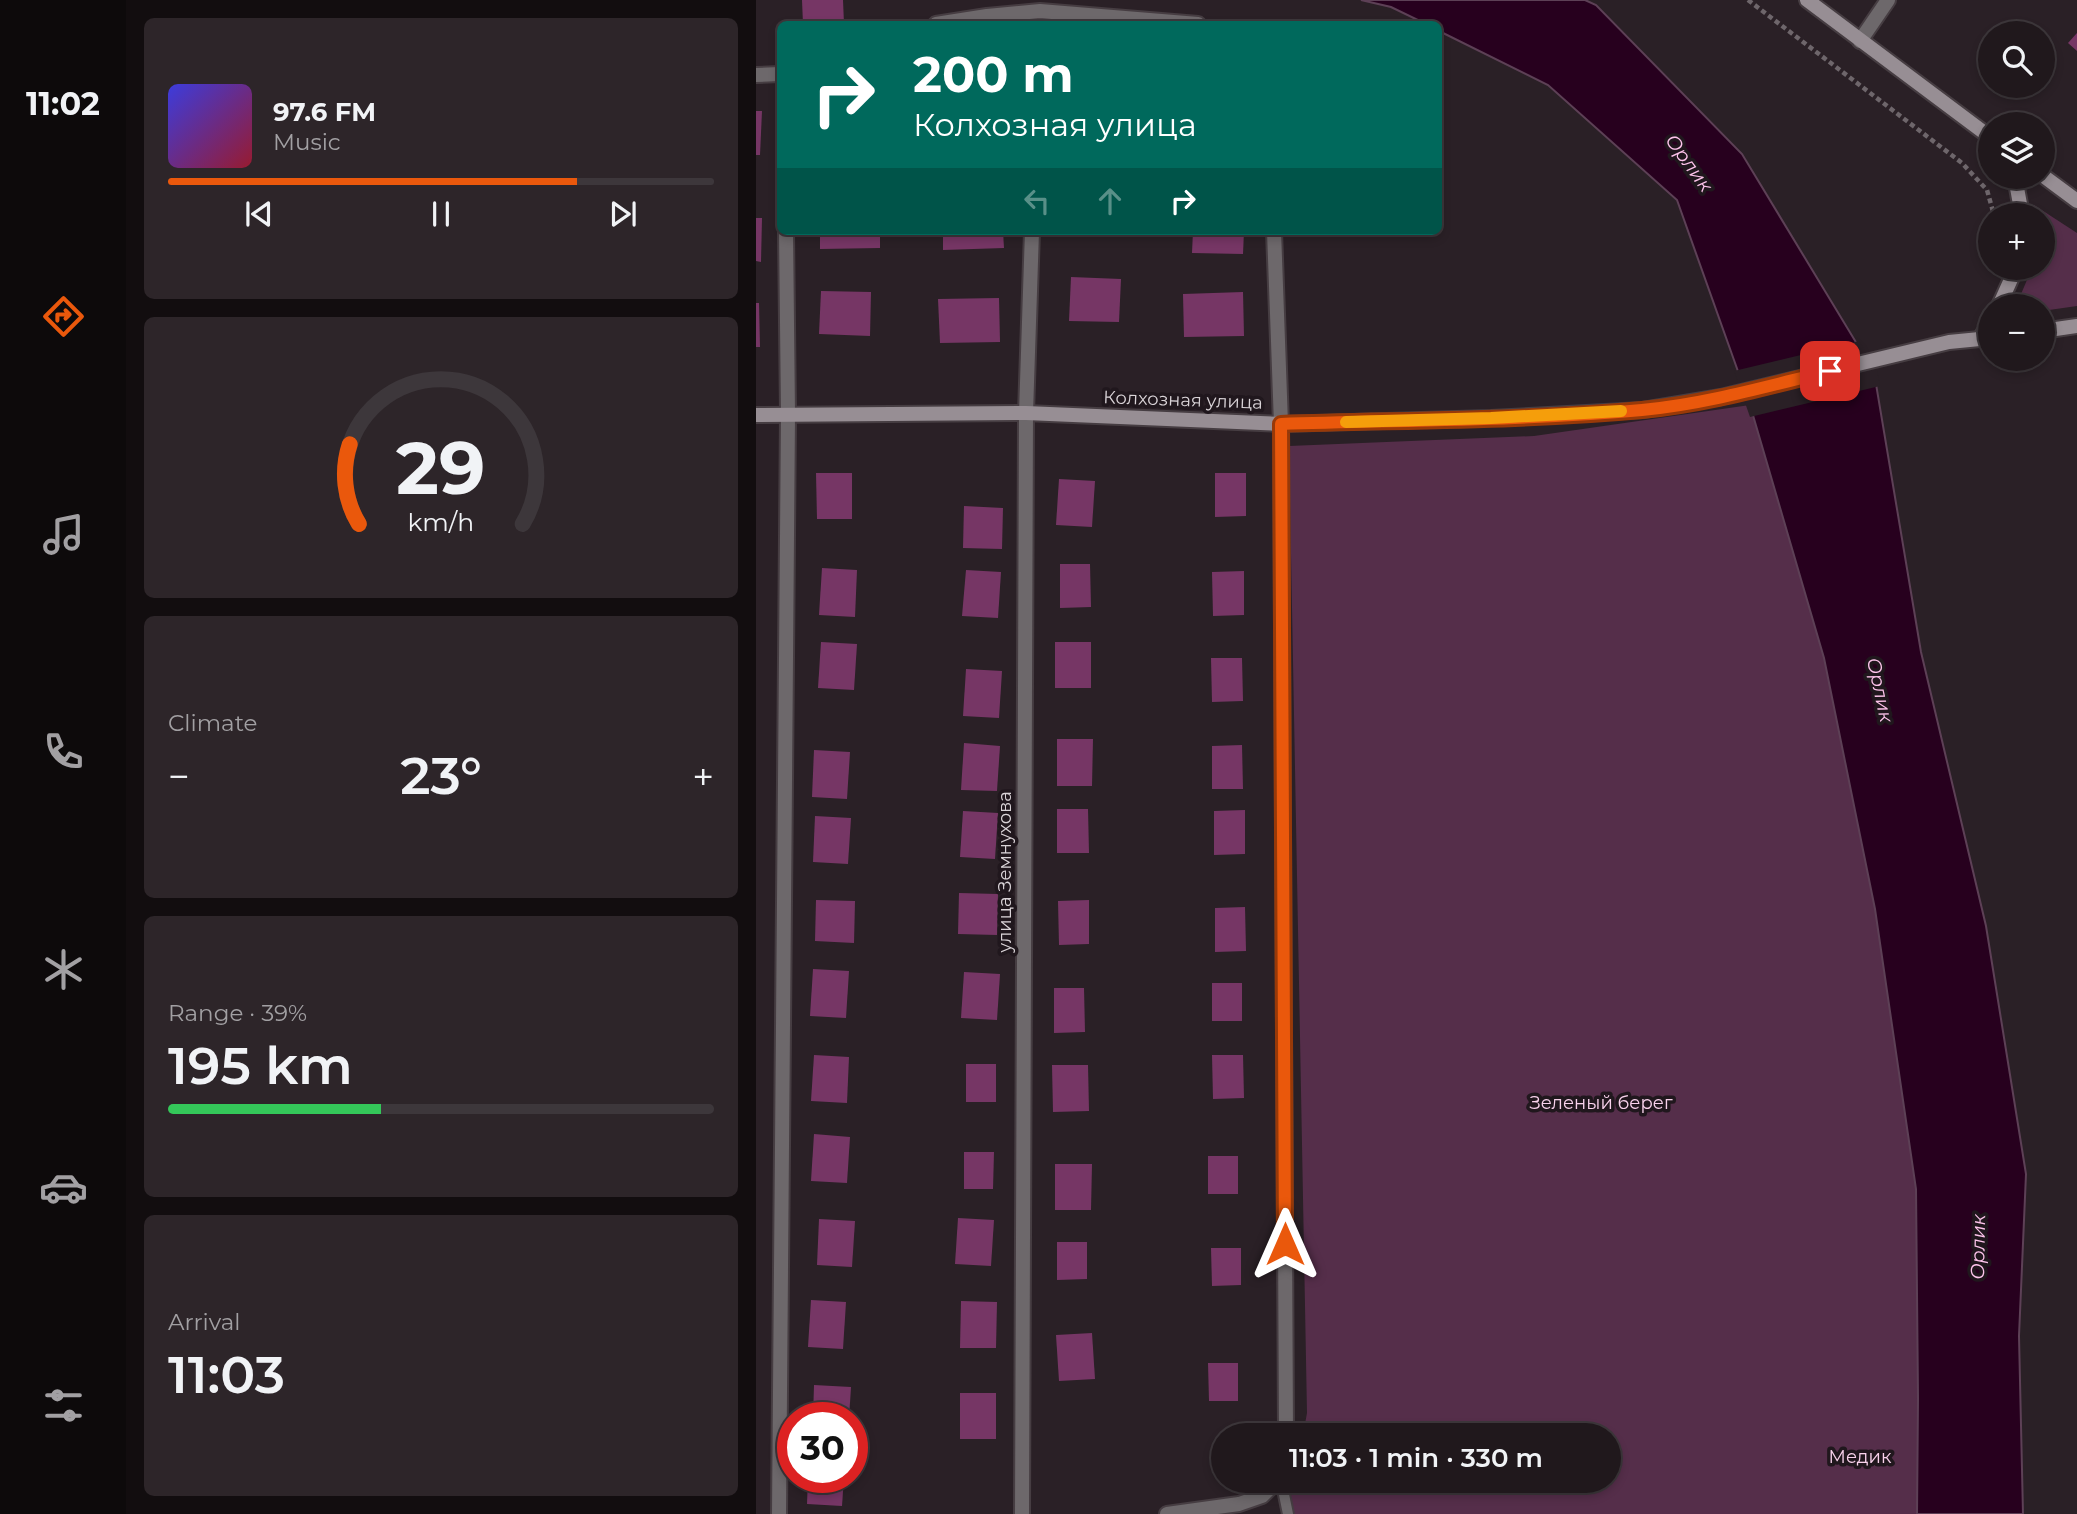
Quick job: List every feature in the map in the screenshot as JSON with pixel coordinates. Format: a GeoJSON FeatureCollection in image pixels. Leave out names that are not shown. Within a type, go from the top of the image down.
{"type":"FeatureCollection","features":[{"type":"Feature","properties":{"kind":"main road"},"geometry":{"type":"LineString","coordinates":[[1807,0],[1978,128]]}},
{"type":"Feature","properties":{"kind":"main road"},"geometry":{"type":"LineString","coordinates":[[2055,185],[2077,201]]}},
{"type":"Feature","properties":{"kind":"main road"},"geometry":{"type":"LineString","coordinates":[[2055,329],[2077,326]]}},
{"type":"Feature","properties":{"kind":"main road","name":"Колхозная улица"},"geometry":{"type":"LineString","coordinates":[[756,415],[1027,413],[1281,424],[1491,418],[1643,410],[1721,397],[1938,345],[1978,339]]}},
{"type":"Feature","properties":{"kind":"street"},"geometry":{"type":"LineString","coordinates":[[1860,41],[1888,0]]}},
{"type":"Feature","properties":{"kind":"street"},"geometry":{"type":"LineString","coordinates":[[955,21],[986,16],[1119,21]]}},
{"type":"Feature","properties":{"kind":"street"},"geometry":{"type":"LineString","coordinates":[[756,75],[777,74]]}},
{"type":"Feature","properties":{"kind":"street"},"geometry":{"type":"LineString","coordinates":[[779,1514],[788,415],[786,235]]}},
{"type":"Feature","properties":{"kind":"street","name":"улица Земнухова"},"geometry":{"type":"LineString","coordinates":[[1022,1514],[1027,413],[1032,235]]}},
{"type":"Feature","properties":{"kind":"street"},"geometry":{"type":"LineString","coordinates":[[1274,235],[1281,424],[1286,1423]]}},
{"type":"Feature","properties":{"kind":"street"},"geometry":{"type":"LineString","coordinates":[[1167,1514],[1239,1504],[1265,1493]]}},
{"type":"Feature","properties":{"kind":"lane"},"geometry":{"type":"LineString","coordinates":[[1283,1493],[1288,1514]]}},
{"type":"Feature","properties":{"kind":"path"},"geometry":{"type":"LineString","coordinates":[[1748,0],[1962,163],[1987,190],[1991,203]]}},
{"type":"Feature","properties":{"kind":"green space"},"geometry":{"type":"Polygon","coordinates":[[[2055,219],[2077,233],[2077,306],[2055,309],[2055,294],[2021,294],[2027,280],[2055,280],[2055,219]]]}},
{"type":"Feature","properties":{"kind":"green space","name":"Зеленый берег"},"geometry":{"type":"Polygon","coordinates":[[[1750,405],[1824,658],[1875,909],[1916,1189],[1917,1514],[1287,1514],[1291,1493],[1621,1493],[1621,1423],[1305,1423],[1289,446],[1534,436],[1750,405]]]}},
{"type":"Feature","properties":{"kind":"water","name":"Орлик"},"geometry":{"type":"Polygon","coordinates":[[[1361,0],[1585,0],[1596,5],[1742,154],[1874,372],[1921,652],[1986,926],[2026,1174],[2019,1336],[2023,1514],[1917,1514],[1916,1189],[1875,909],[1824,658],[1750,405],[1677,200],[1548,85],[1442,32],[1442,21],[1420,21],[1391,7],[1361,0]]]}},
{"type":"Feature","properties":{"kind":"pier"},"geometry":{"type":"Polygon","coordinates":[[[1859,341],[1877,370],[1880,386],[1750,417],[1734,371],[1859,341]]]}},
{"type":"Feature","properties":{"kind":"building"},"geometry":{"type":"Polygon","coordinates":[[[802,0],[843,0],[844,21],[803,21],[802,0]]]}},
{"type":"Feature","properties":{"kind":"building"},"geometry":{"type":"Polygon","coordinates":[[[2077,33],[2077,51],[2068,43],[2077,33]]]}},
{"type":"Feature","properties":{"kind":"building"},"geometry":{"type":"Polygon","coordinates":[[[756,111],[762,111],[760,155],[756,155],[756,111]]]}},
{"type":"Feature","properties":{"kind":"building"},"geometry":{"type":"Polygon","coordinates":[[[756,218],[762,218],[761,262],[756,261],[756,218]]]}},
{"type":"Feature","properties":{"kind":"building"},"geometry":{"type":"Polygon","coordinates":[[[820,235],[880,235],[880,248],[820,249],[820,235]]]}},
{"type":"Feature","properties":{"kind":"building"},"geometry":{"type":"Polygon","coordinates":[[[943,235],[1003,235],[1004,248],[943,250],[943,235]]]}},
{"type":"Feature","properties":{"kind":"building"},"geometry":{"type":"Polygon","coordinates":[[[1193,235],[1244,235],[1243,254],[1192,253],[1193,235]]]}},
{"type":"Feature","properties":{"kind":"building"},"geometry":{"type":"Polygon","coordinates":[[[1071,277],[1121,279],[1119,322],[1069,321],[1071,277]]]}},
{"type":"Feature","properties":{"kind":"building"},"geometry":{"type":"Polygon","coordinates":[[[821,291],[871,292],[870,336],[819,334],[821,291]]]}},
{"type":"Feature","properties":{"kind":"building"},"geometry":{"type":"Polygon","coordinates":[[[1243,292],[1244,336],[1184,337],[1183,294],[1243,292]]]}},
{"type":"Feature","properties":{"kind":"building"},"geometry":{"type":"Polygon","coordinates":[[[999,298],[1000,342],[940,343],[938,299],[999,298]]]}},
{"type":"Feature","properties":{"kind":"building"},"geometry":{"type":"Polygon","coordinates":[[[756,303],[759,303],[760,347],[756,347],[756,303]]]}},
{"type":"Feature","properties":{"kind":"building"},"geometry":{"type":"Polygon","coordinates":[[[816,473],[852,473],[852,519],[817,519],[816,473]]]}},
{"type":"Feature","properties":{"kind":"building"},"geometry":{"type":"Polygon","coordinates":[[[1215,473],[1246,473],[1246,516],[1215,517],[1215,473]]]}},
{"type":"Feature","properties":{"kind":"building"},"geometry":{"type":"Polygon","coordinates":[[[1059,479],[1095,481],[1092,527],[1056,525],[1059,479]]]}},
{"type":"Feature","properties":{"kind":"building"},"geometry":{"type":"Polygon","coordinates":[[[964,506],[1003,508],[1002,549],[963,548],[964,506]]]}},
{"type":"Feature","properties":{"kind":"building"},"geometry":{"type":"Polygon","coordinates":[[[1060,564],[1090,564],[1091,607],[1060,608],[1060,564]]]}},
{"type":"Feature","properties":{"kind":"building"},"geometry":{"type":"Polygon","coordinates":[[[822,568],[857,570],[855,617],[819,615],[822,568]]]}},
{"type":"Feature","properties":{"kind":"building"},"geometry":{"type":"Polygon","coordinates":[[[966,570],[1001,572],[998,618],[962,616],[966,570]]]}},
{"type":"Feature","properties":{"kind":"building"},"geometry":{"type":"Polygon","coordinates":[[[1244,571],[1244,615],[1213,616],[1212,572],[1244,571]]]}},
{"type":"Feature","properties":{"kind":"building"},"geometry":{"type":"Polygon","coordinates":[[[821,642],[857,644],[854,690],[818,688],[821,642]]]}},
{"type":"Feature","properties":{"kind":"building"},"geometry":{"type":"Polygon","coordinates":[[[1055,642],[1091,642],[1091,688],[1055,688],[1055,642]]]}},
{"type":"Feature","properties":{"kind":"building"},"geometry":{"type":"Polygon","coordinates":[[[1211,658],[1242,658],[1243,701],[1212,702],[1211,658]]]}},
{"type":"Feature","properties":{"kind":"building"},"geometry":{"type":"Polygon","coordinates":[[[966,669],[1002,671],[999,718],[963,716],[966,669]]]}},
{"type":"Feature","properties":{"kind":"building"},"geometry":{"type":"Polygon","coordinates":[[[1057,739],[1093,739],[1092,786],[1057,786],[1057,739]]]}},
{"type":"Feature","properties":{"kind":"building"},"geometry":{"type":"Polygon","coordinates":[[[964,743],[1000,746],[997,791],[961,790],[964,743]]]}},
{"type":"Feature","properties":{"kind":"building"},"geometry":{"type":"Polygon","coordinates":[[[1242,745],[1243,789],[1212,789],[1212,746],[1242,745]]]}},
{"type":"Feature","properties":{"kind":"building"},"geometry":{"type":"Polygon","coordinates":[[[814,750],[850,752],[847,799],[812,797],[814,750]]]}},
{"type":"Feature","properties":{"kind":"building"},"geometry":{"type":"Polygon","coordinates":[[[1057,809],[1088,809],[1089,853],[1057,853],[1057,809]]]}},
{"type":"Feature","properties":{"kind":"building"},"geometry":{"type":"Polygon","coordinates":[[[1245,810],[1245,854],[1214,855],[1214,811],[1245,810]]]}},
{"type":"Feature","properties":{"kind":"building"},"geometry":{"type":"Polygon","coordinates":[[[963,811],[998,813],[995,859],[960,857],[963,811]]]}},
{"type":"Feature","properties":{"kind":"building"},"geometry":{"type":"Polygon","coordinates":[[[815,816],[851,818],[848,864],[813,862],[815,816]]]}},
{"type":"Feature","properties":{"kind":"building"},"geometry":{"type":"Polygon","coordinates":[[[959,893],[998,894],[997,935],[958,934],[959,893]]]}},
{"type":"Feature","properties":{"kind":"building"},"geometry":{"type":"Polygon","coordinates":[[[816,900],[855,901],[854,943],[815,941],[816,900]]]}},
{"type":"Feature","properties":{"kind":"building"},"geometry":{"type":"Polygon","coordinates":[[[1089,900],[1089,944],[1059,945],[1058,901],[1089,900]]]}},
{"type":"Feature","properties":{"kind":"building"},"geometry":{"type":"Polygon","coordinates":[[[1245,907],[1246,951],[1215,952],[1215,908],[1245,907]]]}},
{"type":"Feature","properties":{"kind":"building"},"geometry":{"type":"Polygon","coordinates":[[[813,969],[849,971],[846,1018],[810,1016],[813,969]]]}},
{"type":"Feature","properties":{"kind":"building"},"geometry":{"type":"Polygon","coordinates":[[[964,972],[1000,974],[997,1020],[961,1018],[964,972]]]}},
{"type":"Feature","properties":{"kind":"building"},"geometry":{"type":"Polygon","coordinates":[[[1212,983],[1242,983],[1242,1021],[1212,1021],[1212,983]]]}},
{"type":"Feature","properties":{"kind":"building"},"geometry":{"type":"Polygon","coordinates":[[[1054,988],[1084,988],[1085,1032],[1054,1033],[1054,988]]]}},
{"type":"Feature","properties":{"kind":"building"},"geometry":{"type":"Polygon","coordinates":[[[814,1055],[849,1057],[847,1103],[811,1101],[814,1055]]]}},
{"type":"Feature","properties":{"kind":"building"},"geometry":{"type":"Polygon","coordinates":[[[1212,1055],[1243,1055],[1244,1098],[1213,1099],[1212,1055]]]}},
{"type":"Feature","properties":{"kind":"building"},"geometry":{"type":"Polygon","coordinates":[[[966,1064],[996,1064],[996,1102],[966,1102],[966,1064]]]}},
{"type":"Feature","properties":{"kind":"building"},"geometry":{"type":"Polygon","coordinates":[[[1052,1065],[1088,1065],[1089,1111],[1053,1112],[1052,1065]]]}},
{"type":"Feature","properties":{"kind":"building"},"geometry":{"type":"Polygon","coordinates":[[[814,1134],[850,1137],[847,1183],[811,1181],[814,1134]]]}},
{"type":"Feature","properties":{"kind":"building"},"geometry":{"type":"Polygon","coordinates":[[[964,1152],[994,1152],[993,1189],[964,1189],[964,1152]]]}},
{"type":"Feature","properties":{"kind":"building"},"geometry":{"type":"Polygon","coordinates":[[[1208,1156],[1238,1156],[1238,1194],[1208,1194],[1208,1156]]]}},
{"type":"Feature","properties":{"kind":"building"},"geometry":{"type":"Polygon","coordinates":[[[1055,1164],[1092,1164],[1091,1210],[1055,1210],[1055,1164]]]}},
{"type":"Feature","properties":{"kind":"building"},"geometry":{"type":"Polygon","coordinates":[[[958,1218],[994,1220],[991,1266],[955,1264],[958,1218]]]}},
{"type":"Feature","properties":{"kind":"building"},"geometry":{"type":"Polygon","coordinates":[[[819,1219],[855,1221],[852,1267],[817,1265],[819,1219]]]}},
{"type":"Feature","properties":{"kind":"building"},"geometry":{"type":"Polygon","coordinates":[[[1057,1242],[1087,1242],[1087,1279],[1057,1280],[1057,1242]]]}},
{"type":"Feature","properties":{"kind":"building"},"geometry":{"type":"Polygon","coordinates":[[[1211,1248],[1241,1248],[1241,1285],[1212,1286],[1211,1248]]]}},
{"type":"Feature","properties":{"kind":"building"},"geometry":{"type":"Polygon","coordinates":[[[811,1300],[846,1302],[843,1349],[808,1347],[811,1300]]]}},
{"type":"Feature","properties":{"kind":"building"},"geometry":{"type":"Polygon","coordinates":[[[961,1301],[997,1302],[996,1348],[960,1348],[961,1301]]]}},
{"type":"Feature","properties":{"kind":"building"},"geometry":{"type":"Polygon","coordinates":[[[1092,1333],[1095,1379],[1059,1381],[1056,1335],[1092,1333]]]}},
{"type":"Feature","properties":{"kind":"building"},"geometry":{"type":"Polygon","coordinates":[[[1208,1363],[1238,1363],[1238,1401],[1209,1401],[1208,1363]]]}},
{"type":"Feature","properties":{"kind":"building"},"geometry":{"type":"Polygon","coordinates":[[[814,1385],[851,1387],[850,1402],[813,1402],[814,1385]]]}},
{"type":"Feature","properties":{"kind":"building"},"geometry":{"type":"Polygon","coordinates":[[[960,1393],[996,1393],[996,1439],[960,1439],[960,1393]]]}},
{"type":"Feature","properties":{"kind":"building"},"geometry":{"type":"Polygon","coordinates":[[[807,1493],[843,1493],[842,1506],[807,1504],[807,1493]]]}},
{"type":"Feature","properties":{"kind":"slow traffic"},"geometry":{"type":"LineString","coordinates":[[1346,422],[1621,411]]}},
{"type":"Feature","properties":{"kind":"route"},"geometry":{"type":"LineString","coordinates":[[1285,1244],[1281,424],[1491,418],[1643,410],[1721,397],[1830,371]]}},
{"type":"Feature","properties":{"kind":"park label","name":"Медик"},"geometry":{"type":"Point","coordinates":[1860,1457]}}]}
